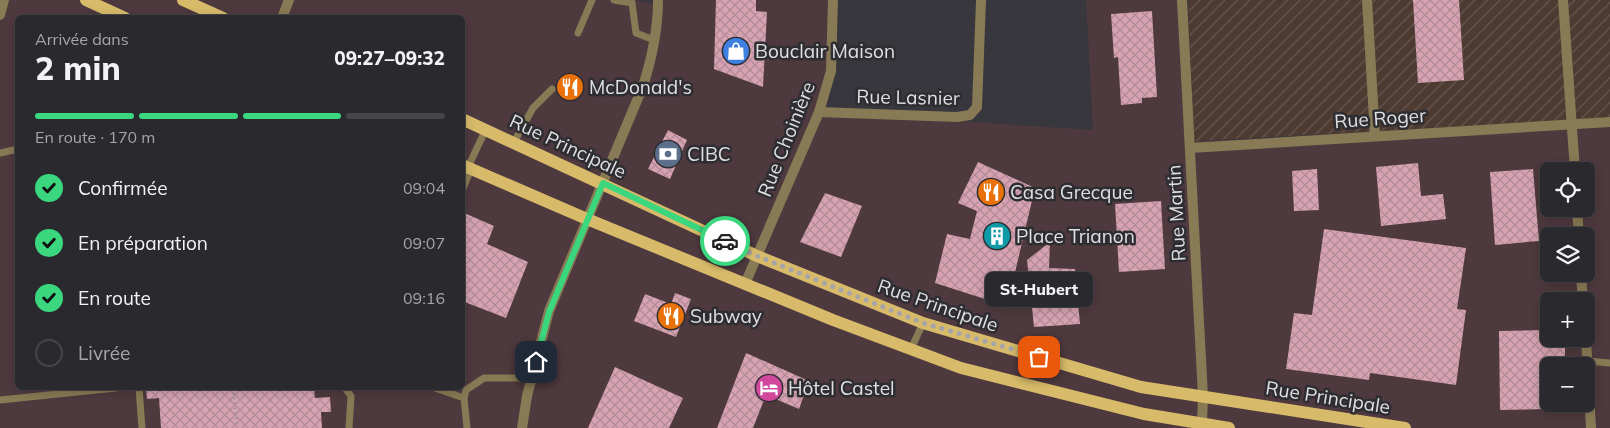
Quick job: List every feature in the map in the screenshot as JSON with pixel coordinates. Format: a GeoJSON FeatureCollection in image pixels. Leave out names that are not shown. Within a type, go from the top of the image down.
{"type":"FeatureCollection","features":[{"type":"Feature","properties":{"kind":"main road"},"geometry":{"type":"LineString","coordinates":[[86,0],[118,15]]}},
{"type":"Feature","properties":{"kind":"main road"},"geometry":{"type":"LineString","coordinates":[[182,0],[216,15]]}},
{"type":"Feature","properties":{"kind":"main road","name":"Rue Principale"},"geometry":{"type":"LineString","coordinates":[[465,120],[757,256],[923,323],[1141,387],[1405,428]]}},
{"type":"Feature","properties":{"kind":"main road"},"geometry":{"type":"LineString","coordinates":[[467,167],[587,219],[833,320],[962,368],[1144,414],[1229,428]]}},
{"type":"Feature","properties":{"kind":"street"},"geometry":{"type":"LineString","coordinates":[[0,15],[4,0]]}},
{"type":"Feature","properties":{"kind":"street"},"geometry":{"type":"LineString","coordinates":[[283,15],[289,0]]}},
{"type":"Feature","properties":{"kind":"street"},"geometry":{"type":"LineString","coordinates":[[522,428],[526,396],[549,312],[643,86],[658,19],[658,0]]}},
{"type":"Feature","properties":{"kind":"street","name":"Rue Choinière"},"geometry":{"type":"LineString","coordinates":[[745,284],[819,112],[831,71],[833,0]]}},
{"type":"Feature","properties":{"kind":"street","name":"Rue Lasnier"},"geometry":{"type":"LineString","coordinates":[[819,112],[957,117],[970,115],[977,107],[981,0]]}},
{"type":"Feature","properties":{"kind":"street","name":"Rue Martin"},"geometry":{"type":"LineString","coordinates":[[1182,0],[1203,397],[1202,424]]}},
{"type":"Feature","properties":{"kind":"street"},"geometry":{"type":"LineString","coordinates":[[1367,0],[1375,136]]}},
{"type":"Feature","properties":{"kind":"street"},"geometry":{"type":"LineString","coordinates":[[1563,0],[1574,162]]}},
{"type":"Feature","properties":{"kind":"street","name":"Rue Roger"},"geometry":{"type":"LineString","coordinates":[[1190,148],[1610,122]]}},
{"type":"Feature","properties":{"kind":"street"},"geometry":{"type":"LineString","coordinates":[[1590,412],[1591,428]]}},
{"type":"Feature","properties":{"kind":"lane"},"geometry":{"type":"LineString","coordinates":[[578,33],[592,0]]}},
{"type":"Feature","properties":{"kind":"lane"},"geometry":{"type":"LineString","coordinates":[[614,0],[630,2],[636,33],[654,40]]}},
{"type":"Feature","properties":{"kind":"lane"},"geometry":{"type":"LineString","coordinates":[[514,142],[533,108],[552,89]]}},
{"type":"Feature","properties":{"kind":"lane","name":"Rue Principale"},"geometry":{"type":"LineString","coordinates":[[467,167],[486,129]]}},
{"type":"Feature","properties":{"kind":"lane"},"geometry":{"type":"LineString","coordinates":[[0,153],[15,150]]}},
{"type":"Feature","properties":{"kind":"lane"},"geometry":{"type":"LineString","coordinates":[[911,349],[923,323]]}},
{"type":"Feature","properties":{"kind":"lane"},"geometry":{"type":"LineString","coordinates":[[1595,362],[1610,363]]}},
{"type":"Feature","properties":{"kind":"lane"},"geometry":{"type":"LineString","coordinates":[[467,428],[464,398],[466,390],[484,378],[531,378]]}},
{"type":"Feature","properties":{"kind":"lane"},"geometry":{"type":"LineString","coordinates":[[0,400],[97,390]]}},
{"type":"Feature","properties":{"kind":"lane"},"geometry":{"type":"LineString","coordinates":[[138,390],[142,428]]}},
{"type":"Feature","properties":{"kind":"lane"},"geometry":{"type":"LineString","coordinates":[[346,390],[351,396],[349,428]]}},
{"type":"Feature","properties":{"kind":"lane"},"geometry":{"type":"LineString","coordinates":[[441,390],[464,398]]}},
{"type":"Feature","properties":{"kind":"path"},"geometry":{"type":"LineString","coordinates":[[233,390],[237,428]]}},
{"type":"Feature","properties":{"kind":"shaded area"},"geometry":{"type":"Polygon","coordinates":[[[0,0],[637,0],[653,4],[650,57],[658,0],[833,0],[831,71],[819,112],[1093,130],[1086,0],[1187,0],[1194,141],[1375,136],[1610,122],[1610,428],[0,428],[0,0]]]}},
{"type":"Feature","properties":{"kind":"shaded area"},"geometry":{"type":"Polygon","coordinates":[[[1188,0],[1610,0],[1610,119],[1194,141],[1188,0]]]}},
{"type":"Feature","properties":{"kind":"building"},"geometry":{"type":"Polygon","coordinates":[[[716,0],[756,0],[756,11],[767,12],[763,87],[714,69],[716,0]]]}},
{"type":"Feature","properties":{"kind":"building"},"geometry":{"type":"Polygon","coordinates":[[[1413,0],[1459,0],[1464,80],[1418,83],[1413,0]]]}},
{"type":"Feature","properties":{"kind":"building"},"geometry":{"type":"Polygon","coordinates":[[[1152,11],[1157,97],[1142,98],[1142,103],[1121,105],[1118,57],[1114,58],[1111,14],[1152,11]]]}},
{"type":"Feature","properties":{"kind":"building","name":"CIBC"},"geometry":{"type":"Polygon","coordinates":[[[668,130],[687,140],[670,179],[648,169],[668,130]]]}},
{"type":"Feature","properties":{"kind":"building","name":"Place Trianon"},"geometry":{"type":"Polygon","coordinates":[[[978,162],[1035,188],[1007,306],[935,283],[947,234],[970,239],[977,211],[958,203],[978,162]]]}},
{"type":"Feature","properties":{"kind":"building"},"geometry":{"type":"Polygon","coordinates":[[[1418,163],[1421,196],[1443,194],[1446,219],[1381,226],[1376,167],[1418,163]]]}},
{"type":"Feature","properties":{"kind":"building"},"geometry":{"type":"Polygon","coordinates":[[[1317,169],[1319,210],[1294,211],[1292,171],[1317,169]]]}},
{"type":"Feature","properties":{"kind":"building"},"geometry":{"type":"Polygon","coordinates":[[[1533,169],[1539,241],[1495,245],[1490,172],[1533,169]]]}},
{"type":"Feature","properties":{"kind":"building"},"geometry":{"type":"Polygon","coordinates":[[[825,193],[862,206],[841,257],[800,242],[825,193]]]}},
{"type":"Feature","properties":{"kind":"building"},"geometry":{"type":"Polygon","coordinates":[[[1161,201],[1165,269],[1119,272],[1115,204],[1161,201]]]}},
{"type":"Feature","properties":{"kind":"building"},"geometry":{"type":"Polygon","coordinates":[[[465,213],[494,226],[487,244],[528,262],[506,318],[465,302],[465,213]]]}},
{"type":"Feature","properties":{"kind":"building"},"geometry":{"type":"Polygon","coordinates":[[[1324,229],[1466,248],[1457,309],[1466,310],[1456,385],[1370,373],[1369,380],[1286,369],[1294,313],[1312,315],[1324,229]]]}},
{"type":"Feature","properties":{"kind":"building"},"geometry":{"type":"Polygon","coordinates":[[[1050,242],[1049,268],[1075,269],[1080,324],[1034,327],[1027,260],[1050,242]]]}},
{"type":"Feature","properties":{"kind":"building"},"geometry":{"type":"Polygon","coordinates":[[[675,293],[691,299],[676,337],[634,321],[645,294],[671,304],[675,293]]]}},
{"type":"Feature","properties":{"kind":"building"},"geometry":{"type":"Polygon","coordinates":[[[1540,330],[1540,347],[1565,347],[1565,357],[1540,357],[1540,409],[1500,410],[1499,331],[1540,330]]]}},
{"type":"Feature","properties":{"kind":"building","name":"Hôtel Castel"},"geometry":{"type":"Polygon","coordinates":[[[746,353],[809,381],[799,409],[766,395],[753,428],[717,428],[746,353]]]}},
{"type":"Feature","properties":{"kind":"building"},"geometry":{"type":"Polygon","coordinates":[[[615,367],[683,398],[669,428],[588,428],[615,367]]]}},
{"type":"Feature","properties":{"kind":"building"},"geometry":{"type":"Polygon","coordinates":[[[146,390],[314,390],[315,398],[330,397],[331,412],[321,412],[322,428],[161,428],[159,398],[147,399],[146,390]]]}},
{"type":"Feature","properties":{"kind":"way so far"},"geometry":{"type":"LineString","coordinates":[[725,241],[757,256],[923,323],[1039,357]]}},
{"type":"Feature","properties":{"kind":"place","name":"Bouclair Maison"},"geometry":{"type":"Point","coordinates":[736,51]}},
{"type":"Feature","properties":{"kind":"place","name":"McDonald's"},"geometry":{"type":"Point","coordinates":[570,87]}},
{"type":"Feature","properties":{"kind":"place","name":"CIBC"},"geometry":{"type":"Point","coordinates":[668,154]}},
{"type":"Feature","properties":{"kind":"place","name":"Casa Grecque"},"geometry":{"type":"Point","coordinates":[991,192]}},
{"type":"Feature","properties":{"kind":"place","name":"Place Trianon"},"geometry":{"type":"Point","coordinates":[997,236]}},
{"type":"Feature","properties":{"kind":"place","name":"Subway"},"geometry":{"type":"Point","coordinates":[671,316]}},
{"type":"Feature","properties":{"kind":"place","name":"St-Hubert"},"geometry":{"type":"Point","coordinates":[1039,357]}},
{"type":"Feature","properties":{"kind":"place","name":"Hôtel Castel"},"geometry":{"type":"Point","coordinates":[769,388]}},
{"type":"Feature","properties":{"kind":"route"},"geometry":{"type":"LineString","coordinates":[[536,362],[549,312],[603,183],[725,241]]}}]}
